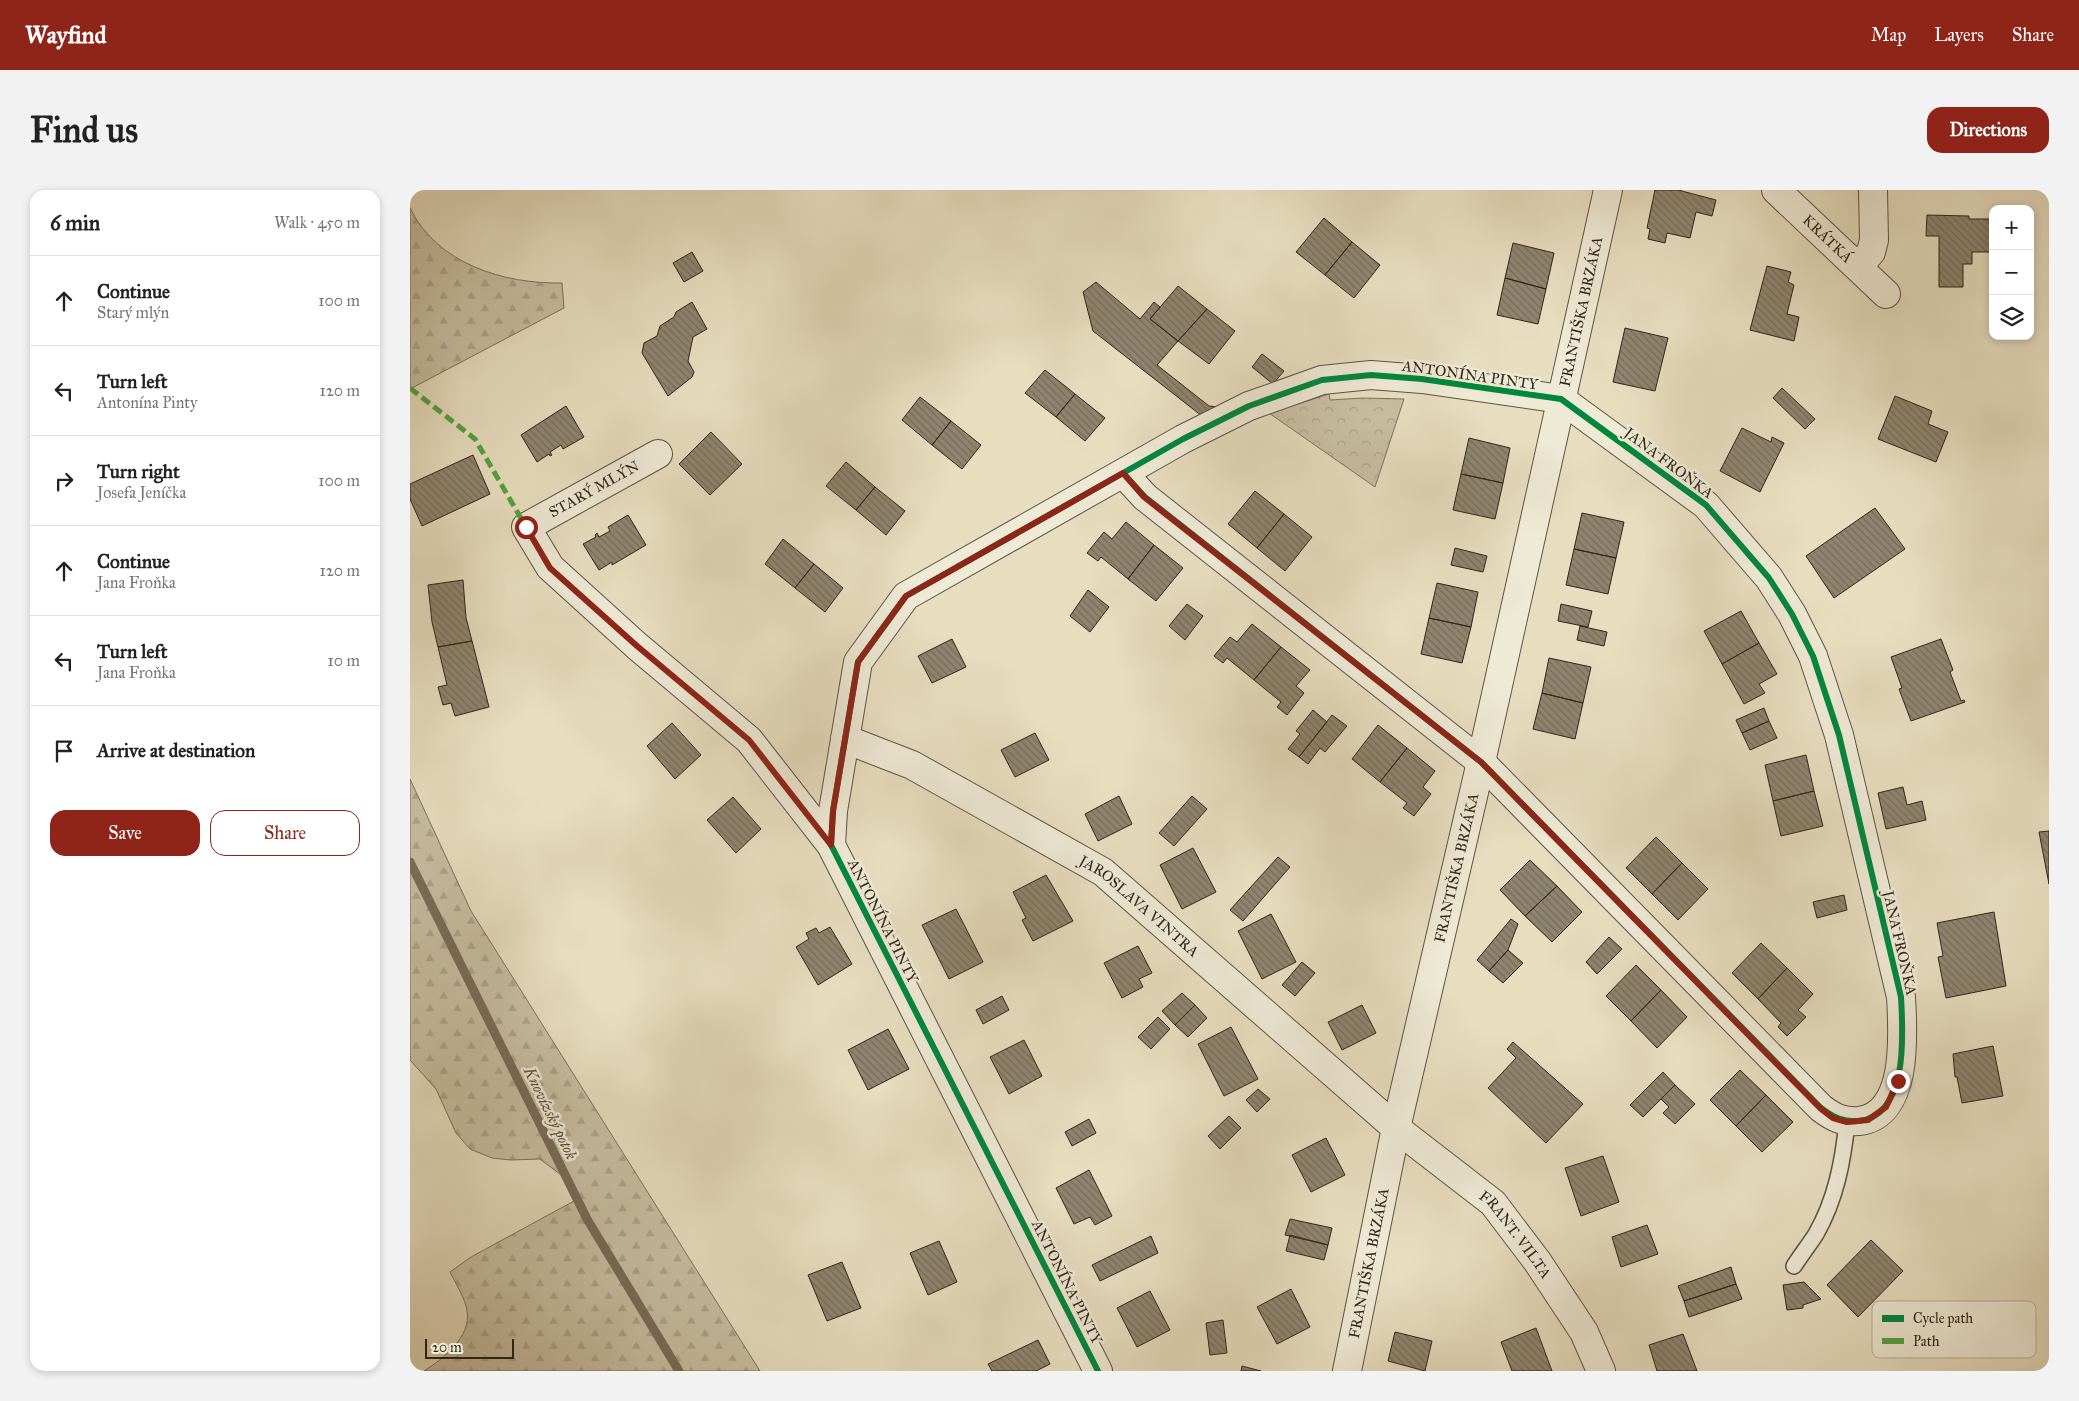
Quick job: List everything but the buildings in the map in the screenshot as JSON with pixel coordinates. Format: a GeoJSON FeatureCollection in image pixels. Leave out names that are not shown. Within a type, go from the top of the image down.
{"type":"FeatureCollection","features":[{"type":"Feature","properties":{"kind":"street","name":"FRANTIŠKA BRZÁKA"},"geometry":{"type":"LineString","coordinates":[[1347,1371],[1396,1128],[1481,762],[1608,190]]}},
{"type":"Feature","properties":{"kind":"street","name":"KRÁTKÁ"},"geometry":{"type":"LineString","coordinates":[[1776,190],[1886,294]]}},
{"type":"Feature","properties":{"kind":"street","name":"KRÁTKÁ"},"geometry":{"type":"LineString","coordinates":[[1858,267],[1871,252],[1874,240],[1873,190]]}},
{"type":"Feature","properties":{"kind":"street","name":"ANTONÍNA PINTY"},"geometry":{"type":"LineString","coordinates":[[1098,1371],[831,845],[833,811],[858,662],[906,596],[1183,439],[1249,406],[1322,380],[1380,376],[1561,399]]}},
{"type":"Feature","properties":{"kind":"street","name":"JANA FROŇKA"},"geometry":{"type":"LineString","coordinates":[[1561,399],[1706,505],[1769,578],[1792,614],[1813,656],[1839,735],[1901,997],[1903,1036],[1898,1081],[1886,1107],[1868,1120],[1847,1122]]}},
{"type":"Feature","properties":{"kind":"street","name":"STARÝ MLÝN"},"geometry":{"type":"LineString","coordinates":[[658,454],[526,527],[550,568],[637,646],[749,740],[831,845]]}},
{"type":"Feature","properties":{"kind":"street"},"geometry":{"type":"LineString","coordinates":[[1123,473],[1144,497],[1481,762],[1820,1108],[1833,1118],[1847,1122]]}},
{"type":"Feature","properties":{"kind":"street","name":"JAROSLAVA VINTRA"},"geometry":{"type":"LineString","coordinates":[[845,739],[912,765],[1103,872],[1396,1128]]}},
{"type":"Feature","properties":{"kind":"street","name":"FRANT. VILTA"},"geometry":{"type":"LineString","coordinates":[[1396,1128],[1493,1203],[1537,1261],[1584,1332],[1601,1371]]}},
{"type":"Feature","properties":{"kind":"lane"},"geometry":{"type":"LineString","coordinates":[[1794,1266],[1816,1234],[1832,1198],[1843,1161],[1847,1122]]}},
{"type":"Feature","properties":{"kind":"green space"},"geometry":{"type":"Polygon","coordinates":[[[410,208],[422,227],[437,243],[455,257],[474,267],[518,280],[562,283],[564,308],[410,389],[410,208]]]}},
{"type":"Feature","properties":{"kind":"green space"},"geometry":{"type":"Polygon","coordinates":[[[1329,394],[1330,400],[1363,398],[1404,399],[1375,487],[1269,413],[1329,394]]]}},
{"type":"Feature","properties":{"kind":"green space"},"geometry":{"type":"Polygon","coordinates":[[[410,779],[471,911],[760,1371],[424,1371],[454,1346],[461,1338],[465,1329],[467,1320],[466,1307],[450,1272],[471,1257],[574,1201],[573,1184],[540,1159],[511,1160],[492,1158],[470,1149],[456,1133],[436,1089],[410,1060],[410,779]]]}},
{"type":"Feature","properties":{"kind":"waterway","name":"Knovízský potok"},"geometry":{"type":"LineString","coordinates":[[410,862],[587,1219],[679,1371]]}},
{"type":"Feature","properties":{"kind":"marked path"},"geometry":{"type":"LineString","coordinates":[[410,388],[475,439],[526,527]]}},
{"type":"Feature","properties":{"kind":"cycle path"},"geometry":{"type":"LineString","coordinates":[[1098,1371],[831,845],[833,811],[858,662],[906,596],[1183,439],[1249,406],[1322,380],[1371,375],[1422,379],[1561,399],[1706,505],[1769,578],[1792,614],[1813,656],[1839,735],[1901,997],[1902,1050],[1900,1070],[1895,1089],[1887,1104],[1875,1115],[1859,1121],[1848,1121],[1835,1117],[1821,1108],[1481,762],[1145,497],[1123,473]]}},
{"type":"Feature","properties":{"kind":"route"},"geometry":{"type":"LineString","coordinates":[[526,527],[550,568],[637,646],[749,740],[831,845],[833,811],[858,662],[906,596],[1123,473],[1144,497],[1481,762],[1820,1108],[1833,1118],[1847,1122],[1868,1120],[1886,1107],[1898,1081]]}}]}
